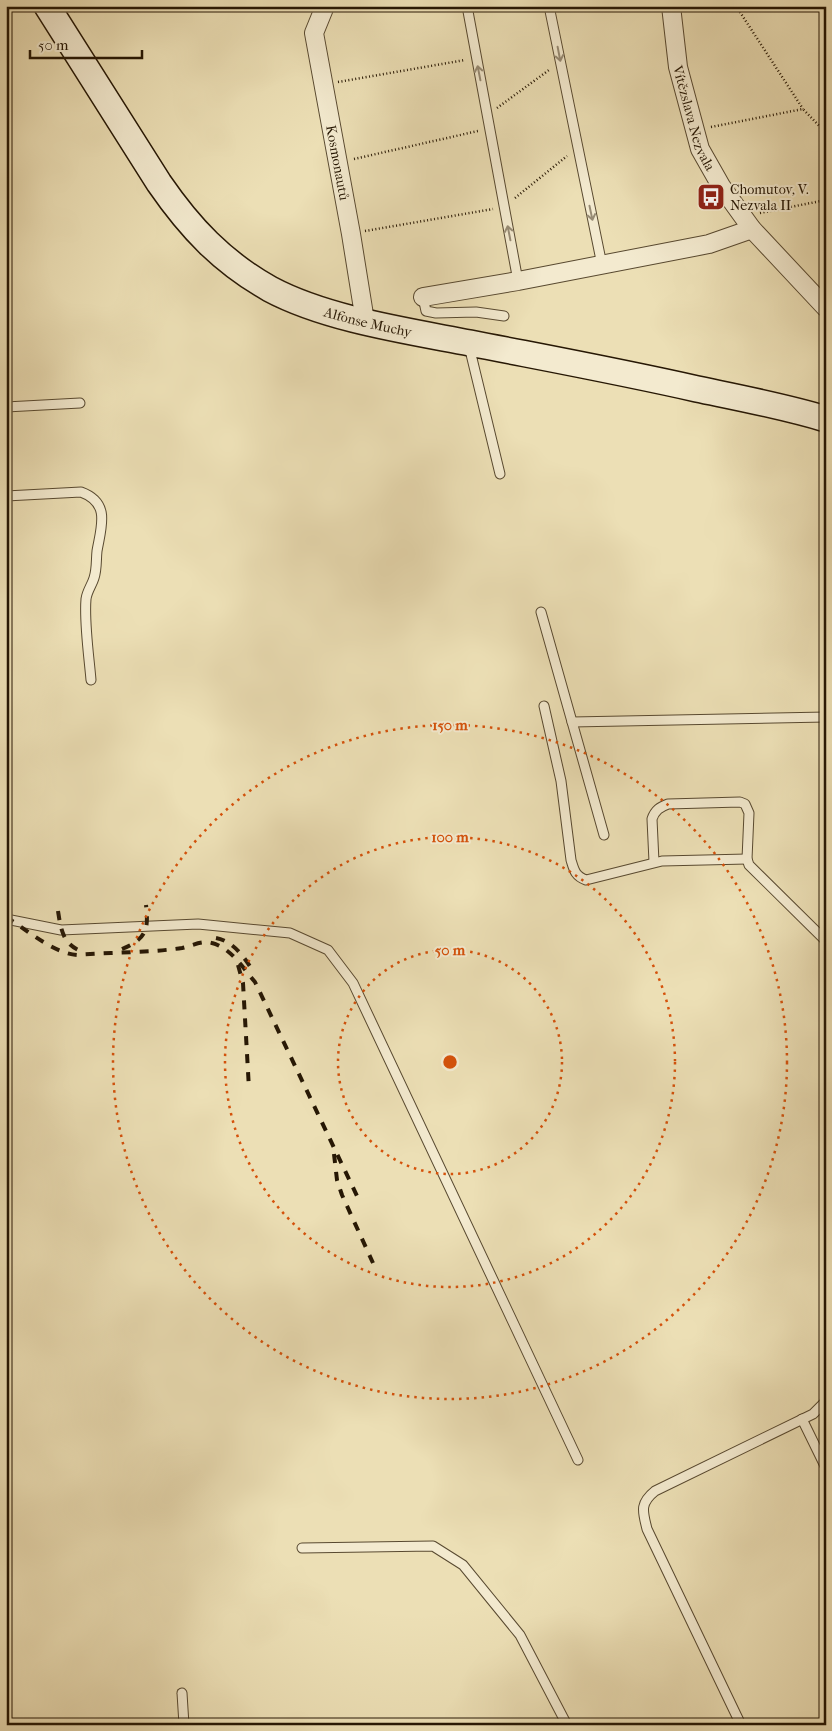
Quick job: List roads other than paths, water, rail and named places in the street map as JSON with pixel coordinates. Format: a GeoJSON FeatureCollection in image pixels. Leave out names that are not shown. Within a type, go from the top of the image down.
{"type":"FeatureCollection","features":[{"type":"Feature","properties":{"kind":"main road","name":"Alfonse Muchy"},"geometry":{"type":"LineString","coordinates":[[47,6],[178,211],[208,244],[239,270],[271,289],[317,309],[365,321],[790,408],[826,419]]}},
{"type":"Feature","properties":{"kind":"street","name":"Kosmonautů"},"geometry":{"type":"LineString","coordinates":[[325,6],[314,33],[365,321]]}},
{"type":"Feature","properties":{"kind":"street","name":"Vítězslava Nezvala"},"geometry":{"type":"LineString","coordinates":[[671,6],[678,67],[700,149],[721,186],[748,223],[826,308]]}},
{"type":"Feature","properties":{"kind":"street"},"geometry":{"type":"LineString","coordinates":[[423,297],[518,281],[709,244],[748,223]]}},
{"type":"Feature","properties":{"kind":"lane"},"geometry":{"type":"LineString","coordinates":[[467,6],[518,281]]}},
{"type":"Feature","properties":{"kind":"lane"},"geometry":{"type":"LineString","coordinates":[[549,6],[602,265]]}},
{"type":"Feature","properties":{"kind":"lane"},"geometry":{"type":"LineString","coordinates":[[423,297],[426,311],[436,313],[476,312],[504,316]]}},
{"type":"Feature","properties":{"kind":"lane"},"geometry":{"type":"LineString","coordinates":[[469,343],[500,474]]}},
{"type":"Feature","properties":{"kind":"lane"},"geometry":{"type":"LineString","coordinates":[[6,407],[80,403]]}},
{"type":"Feature","properties":{"kind":"lane"},"geometry":{"type":"LineString","coordinates":[[6,496],[80,492],[90,497],[101,511],[103,522],[95,575],[86,598],[91,680]]}},
{"type":"Feature","properties":{"kind":"lane"},"geometry":{"type":"LineString","coordinates":[[541,612],[604,835]]}},
{"type":"Feature","properties":{"kind":"lane"},"geometry":{"type":"LineString","coordinates":[[544,706],[561,781],[574,871],[579,878],[586,880],[654,862],[747,859]]}},
{"type":"Feature","properties":{"kind":"lane"},"geometry":{"type":"LineString","coordinates":[[572,722],[826,717]]}},
{"type":"Feature","properties":{"kind":"lane"},"geometry":{"type":"LineString","coordinates":[[654,862],[652,819],[660,807],[668,804],[740,802],[744,804],[749,814],[747,859],[751,868],[826,941]]}},
{"type":"Feature","properties":{"kind":"lane"},"geometry":{"type":"LineString","coordinates":[[6,919],[61,930],[198,924],[290,933],[328,950],[353,983],[578,1460]]}},
{"type":"Feature","properties":{"kind":"lane"},"geometry":{"type":"LineString","coordinates":[[741,1725],[647,1529],[642,1510],[646,1498],[655,1491],[802,1420],[813,1414],[826,1401]]}},
{"type":"Feature","properties":{"kind":"lane"},"geometry":{"type":"LineString","coordinates":[[802,1420],[826,1468]]}},
{"type":"Feature","properties":{"kind":"lane"},"geometry":{"type":"LineString","coordinates":[[302,1548],[434,1546],[463,1565],[520,1635],[566,1725]]}},
{"type":"Feature","properties":{"kind":"lane"},"geometry":{"type":"LineString","coordinates":[[182,1693],[184,1725]]}},
{"type":"Feature","properties":{"kind":"railway"},"geometry":{"type":"LineString","coordinates":[[122,949],[136,941],[144,933],[147,921],[146,905]]}},
{"type":"Feature","properties":{"kind":"railway"},"geometry":{"type":"LineString","coordinates":[[58,911],[62,931],[67,941],[84,952]]}},
{"type":"Feature","properties":{"kind":"railway"},"geometry":{"type":"LineString","coordinates":[[6,917],[50,946],[77,955],[169,950],[204,942],[212,943],[225,949],[255,982],[358,1198]]}},
{"type":"Feature","properties":{"kind":"railway"},"geometry":{"type":"LineString","coordinates":[[216,938],[227,942],[236,949],[251,968]]}},
{"type":"Feature","properties":{"kind":"railway"},"geometry":{"type":"LineString","coordinates":[[238,965],[243,983],[249,1089]]}},
{"type":"Feature","properties":{"kind":"railway"},"geometry":{"type":"LineString","coordinates":[[334,1154],[337,1180],[342,1195],[373,1263]]}},
{"type":"Feature","properties":{"kind":"place","name":"Chomutov, V. Nezvala II"},"geometry":{"type":"Point","coordinates":[711,197]}}]}
